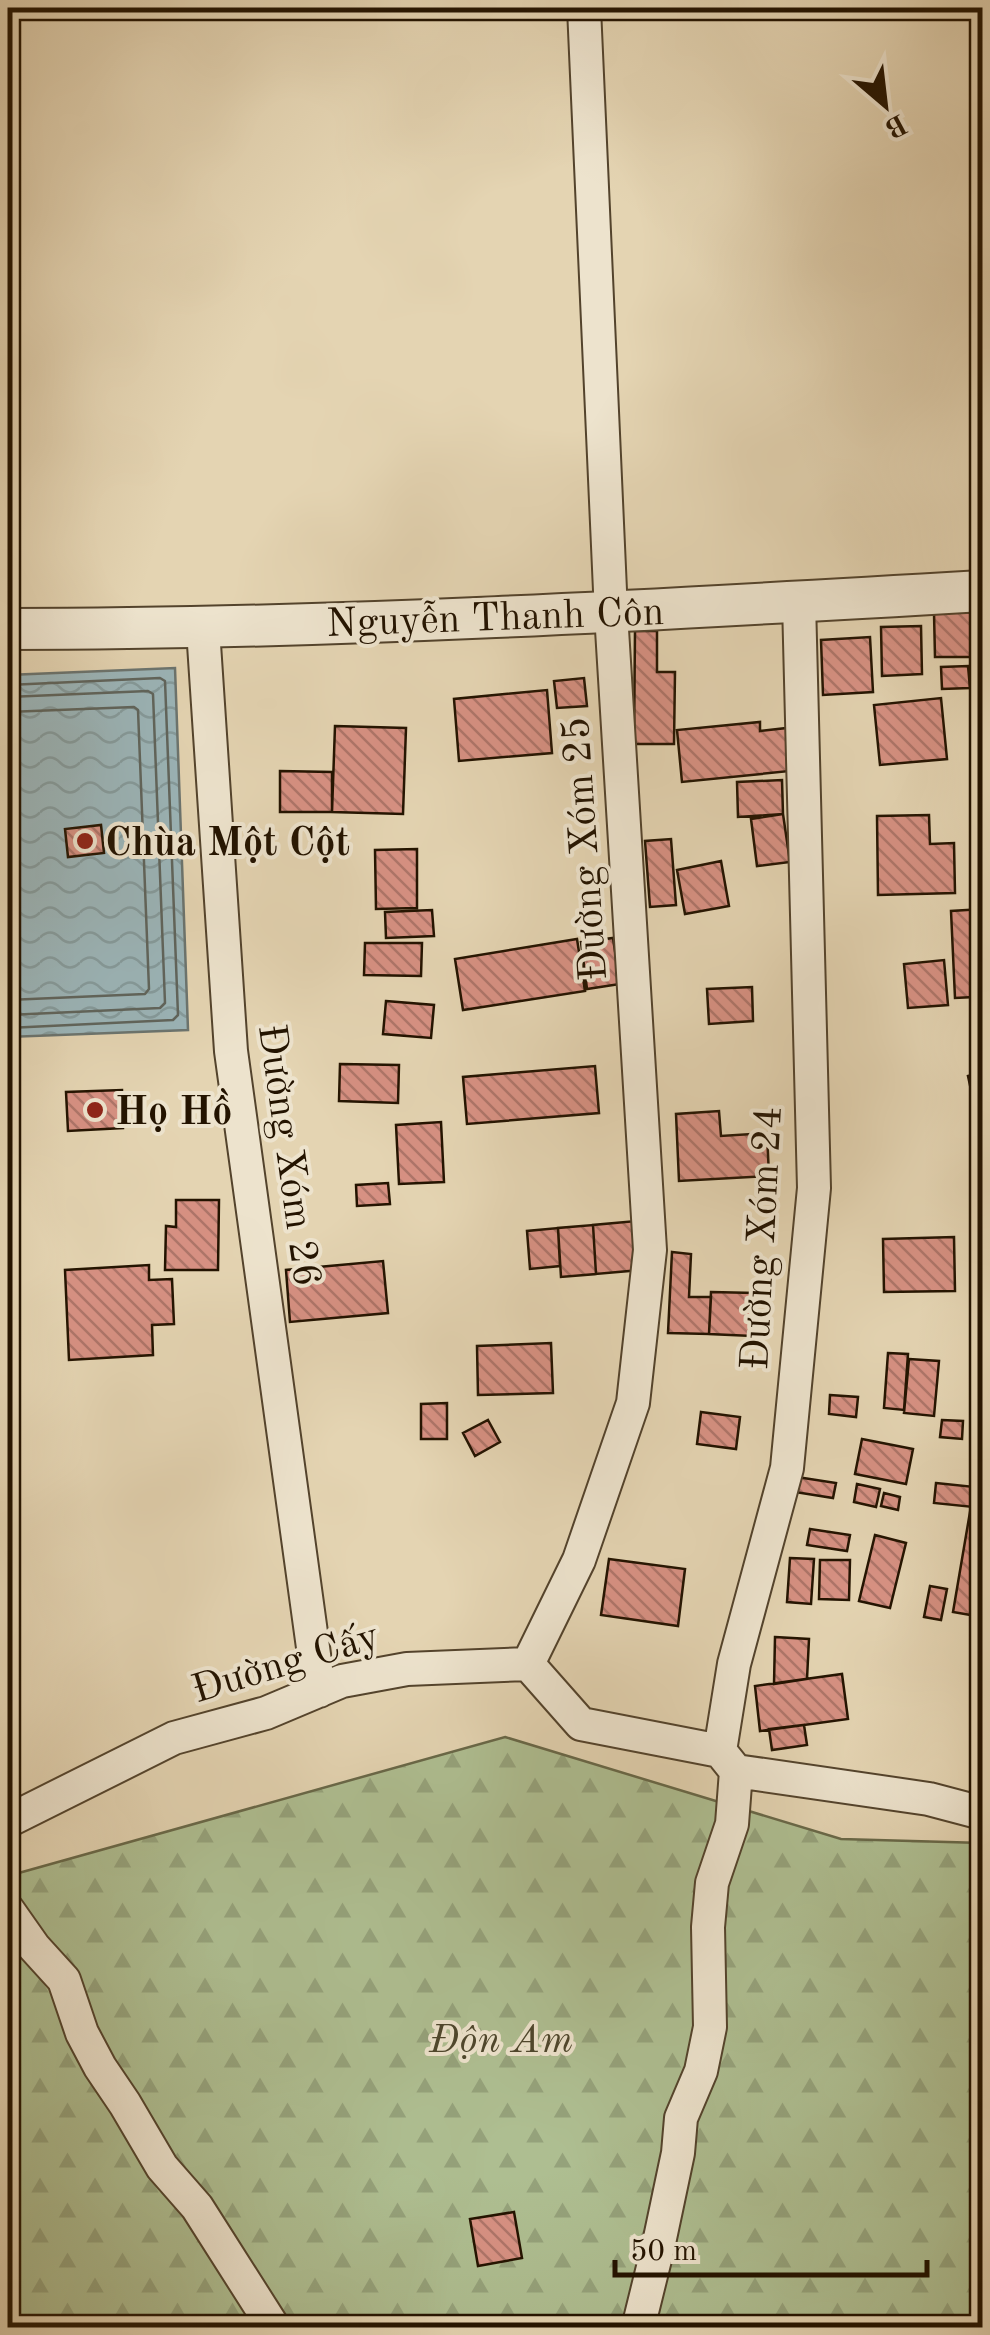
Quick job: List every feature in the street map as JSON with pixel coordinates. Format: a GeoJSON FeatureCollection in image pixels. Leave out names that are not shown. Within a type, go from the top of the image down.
{"type":"FeatureCollection","features":[{"type":"Feature","properties":{"kind":"street","name":"Đường Xóm 25"},"geometry":{"type":"LineString","coordinates":[[528,1664],[579,1560],[633,1404],[650,1250],[611,613],[584,8]]}},
{"type":"Feature","properties":{"kind":"street","name":"Nguyễn Thanh Côn"},"geometry":{"type":"LineString","coordinates":[[8,628],[203,628],[611,613],[982,591]]}},
{"type":"Feature","properties":{"kind":"street","name":"Đường Xóm 24"},"geometry":{"type":"LineString","coordinates":[[638,2328],[660,2243],[678,2152],[680,2118],[701,2072],[710,2028],[708,1945],[712,1884],[732,1824],[728,1761],[734,1664],[786,1468],[814,1188],[799,602]]}},
{"type":"Feature","properties":{"kind":"street","name":"Đường Xóm 26"},"geometry":{"type":"LineString","coordinates":[[203,628],[231,1051],[318,1691]]}},
{"type":"Feature","properties":{"kind":"street"},"geometry":{"type":"LineString","coordinates":[[528,1664],[581,1724],[728,1761],[929,1799],[982,1813]]}},
{"type":"Feature","properties":{"kind":"street","name":"Đường Cấy"},"geometry":{"type":"LineString","coordinates":[[8,1821],[174,1738],[266,1714],[342,1681],[407,1668],[528,1664]]}},
{"type":"Feature","properties":{"kind":"street"},"geometry":{"type":"LineString","coordinates":[[8,1910],[64,1980],[82,2033],[100,2067],[162,2167],[197,2206],[274,2328]]}},
{"type":"Feature","properties":{"kind":"green space","name":"Độn Am"},"geometry":{"type":"Polygon","coordinates":[[[505,1737],[841,1839],[982,1843],[982,2327],[8,2328],[8,1876],[505,1737]]]}},
{"type":"Feature","properties":{"kind":"water"},"geometry":{"type":"Polygon","coordinates":[[[175,668],[188,1030],[8,1037],[8,675],[175,668]]]}},
{"type":"Feature","properties":{"kind":"building"},"geometry":{"type":"Polygon","coordinates":[[[976,612],[977,657],[935,657],[934,613],[976,612]]]}},
{"type":"Feature","properties":{"kind":"building"},"geometry":{"type":"Polygon","coordinates":[[[921,626],[922,674],[882,676],[881,627],[921,626]]]}},
{"type":"Feature","properties":{"kind":"building"},"geometry":{"type":"Polygon","coordinates":[[[635,631],[657,631],[657,672],[675,672],[674,744],[634,744],[635,631]]]}},
{"type":"Feature","properties":{"kind":"building"},"geometry":{"type":"Polygon","coordinates":[[[870,637],[873,692],[823,695],[821,640],[870,637]]]}},
{"type":"Feature","properties":{"kind":"building"},"geometry":{"type":"Polygon","coordinates":[[[968,666],[970,688],[942,689],[941,667],[968,666]]]}},
{"type":"Feature","properties":{"kind":"building"},"geometry":{"type":"Polygon","coordinates":[[[584,678],[587,706],[557,708],[554,681],[584,678]]]}},
{"type":"Feature","properties":{"kind":"building"},"geometry":{"type":"Polygon","coordinates":[[[547,690],[552,753],[459,761],[454,699],[547,690]]]}},
{"type":"Feature","properties":{"kind":"building"},"geometry":{"type":"Polygon","coordinates":[[[941,698],[947,759],[880,765],[874,705],[941,698]]]}},
{"type":"Feature","properties":{"kind":"building"},"geometry":{"type":"Polygon","coordinates":[[[760,722],[760,731],[787,728],[790,771],[682,782],[677,730],[760,722]]]}},
{"type":"Feature","properties":{"kind":"building"},"geometry":{"type":"Polygon","coordinates":[[[335,726],[406,728],[403,814],[332,812],[335,726]]]}},
{"type":"Feature","properties":{"kind":"building"},"geometry":{"type":"Polygon","coordinates":[[[280,771],[332,772],[332,812],[280,812],[280,771]]]}},
{"type":"Feature","properties":{"kind":"building"},"geometry":{"type":"Polygon","coordinates":[[[782,780],[783,814],[738,817],[737,782],[782,780]]]}},
{"type":"Feature","properties":{"kind":"building"},"geometry":{"type":"Polygon","coordinates":[[[783,814],[790,862],[757,866],[751,819],[783,814]]]}},
{"type":"Feature","properties":{"kind":"building"},"geometry":{"type":"Polygon","coordinates":[[[929,815],[930,844],[954,843],[955,893],[878,895],[877,816],[929,815]]]}},
{"type":"Feature","properties":{"kind":"building","name":"Chùa Một Cột"},"geometry":{"type":"Polygon","coordinates":[[[101,825],[104,853],[68,857],[65,829],[101,825]]]}},
{"type":"Feature","properties":{"kind":"building"},"geometry":{"type":"Polygon","coordinates":[[[671,839],[676,905],[650,907],[645,841],[671,839]]]}},
{"type":"Feature","properties":{"kind":"building"},"geometry":{"type":"Polygon","coordinates":[[[417,849],[417,908],[376,909],[375,850],[417,849]]]}},
{"type":"Feature","properties":{"kind":"building"},"geometry":{"type":"Polygon","coordinates":[[[972,850],[982,850],[982,890],[972,890],[972,850]]]}},
{"type":"Feature","properties":{"kind":"building"},"geometry":{"type":"Polygon","coordinates":[[[721,861],[729,906],[685,914],[677,870],[721,861]]]}},
{"type":"Feature","properties":{"kind":"building"},"geometry":{"type":"Polygon","coordinates":[[[982,909],[982,986],[974,987],[974,997],[955,998],[951,911],[982,909]]]}},
{"type":"Feature","properties":{"kind":"building"},"geometry":{"type":"Polygon","coordinates":[[[432,910],[434,936],[386,938],[385,912],[432,910]]]}},
{"type":"Feature","properties":{"kind":"building"},"geometry":{"type":"Polygon","coordinates":[[[613,938],[620,984],[587,989],[581,942],[613,938]]]}},
{"type":"Feature","properties":{"kind":"building"},"geometry":{"type":"Polygon","coordinates":[[[577,939],[585,991],[463,1010],[455,959],[577,939]]]}},
{"type":"Feature","properties":{"kind":"building"},"geometry":{"type":"Polygon","coordinates":[[[365,943],[422,943],[421,976],[364,975],[365,943]]]}},
{"type":"Feature","properties":{"kind":"building"},"geometry":{"type":"Polygon","coordinates":[[[944,960],[948,1005],[908,1008],[904,964],[944,960]]]}},
{"type":"Feature","properties":{"kind":"building"},"geometry":{"type":"Polygon","coordinates":[[[752,987],[753,1021],[709,1024],[707,989],[752,987]]]}},
{"type":"Feature","properties":{"kind":"building"},"geometry":{"type":"Polygon","coordinates":[[[386,1001],[434,1005],[431,1038],[383,1034],[386,1001]]]}},
{"type":"Feature","properties":{"kind":"building"},"geometry":{"type":"Polygon","coordinates":[[[340,1064],[399,1065],[398,1103],[339,1101],[340,1064]]]}},
{"type":"Feature","properties":{"kind":"building"},"geometry":{"type":"Polygon","coordinates":[[[595,1066],[599,1113],[467,1124],[463,1077],[595,1066]]]}},
{"type":"Feature","properties":{"kind":"building"},"geometry":{"type":"Polygon","coordinates":[[[982,1073],[982,1103],[974,1104],[968,1076],[982,1073]]]}},
{"type":"Feature","properties":{"kind":"building","name":"Họ Hồ"},"geometry":{"type":"Polygon","coordinates":[[[122,1090],[123,1128],[68,1131],[66,1092],[122,1090]]]}},
{"type":"Feature","properties":{"kind":"building"},"geometry":{"type":"Polygon","coordinates":[[[719,1111],[721,1136],[767,1133],[769,1176],[679,1181],[676,1114],[719,1111]]]}},
{"type":"Feature","properties":{"kind":"building"},"geometry":{"type":"Polygon","coordinates":[[[441,1122],[444,1182],[399,1184],[396,1125],[441,1122]]]}},
{"type":"Feature","properties":{"kind":"building"},"geometry":{"type":"Polygon","coordinates":[[[388,1183],[390,1204],[357,1206],[356,1185],[388,1183]]]}},
{"type":"Feature","properties":{"kind":"building"},"geometry":{"type":"Polygon","coordinates":[[[982,1185],[982,1219],[975,1218],[982,1185]]]}},
{"type":"Feature","properties":{"kind":"building"},"geometry":{"type":"Polygon","coordinates":[[[176,1200],[219,1200],[218,1270],[165,1270],[166,1226],[176,1227],[176,1200]]]}},
{"type":"Feature","properties":{"kind":"building"},"geometry":{"type":"Polygon","coordinates":[[[636,1221],[640,1270],[596,1274],[593,1225],[636,1221]]]}},
{"type":"Feature","properties":{"kind":"building"},"geometry":{"type":"Polygon","coordinates":[[[593,1225],[596,1274],[561,1277],[558,1228],[593,1225]]]}},
{"type":"Feature","properties":{"kind":"building"},"geometry":{"type":"Polygon","coordinates":[[[558,1228],[560,1266],[530,1269],[527,1231],[558,1228]]]}},
{"type":"Feature","properties":{"kind":"building"},"geometry":{"type":"Polygon","coordinates":[[[954,1237],[955,1291],[884,1292],[883,1239],[954,1237]]]}},
{"type":"Feature","properties":{"kind":"building"},"geometry":{"type":"Polygon","coordinates":[[[672,1252],[691,1254],[689,1297],[711,1297],[709,1334],[668,1333],[672,1252]]]}},
{"type":"Feature","properties":{"kind":"building"},"geometry":{"type":"Polygon","coordinates":[[[383,1261],[388,1313],[290,1322],[286,1270],[383,1261]]]}},
{"type":"Feature","properties":{"kind":"building"},"geometry":{"type":"Polygon","coordinates":[[[149,1265],[149,1280],[172,1279],[174,1324],[152,1325],[153,1355],[69,1360],[65,1270],[149,1265]]]}},
{"type":"Feature","properties":{"kind":"building"},"geometry":{"type":"Polygon","coordinates":[[[711,1292],[755,1293],[752,1336],[709,1334],[711,1292]]]}},
{"type":"Feature","properties":{"kind":"building"},"geometry":{"type":"Polygon","coordinates":[[[551,1343],[553,1393],[478,1395],[477,1346],[551,1343]]]}},
{"type":"Feature","properties":{"kind":"building"},"geometry":{"type":"Polygon","coordinates":[[[888,1353],[908,1354],[904,1410],[884,1408],[888,1353]]]}},
{"type":"Feature","properties":{"kind":"building"},"geometry":{"type":"Polygon","coordinates":[[[909,1359],[939,1361],[934,1416],[904,1413],[909,1359]]]}},
{"type":"Feature","properties":{"kind":"building"},"geometry":{"type":"Polygon","coordinates":[[[830,1395],[858,1397],[856,1417],[829,1414],[830,1395]]]}},
{"type":"Feature","properties":{"kind":"building"},"geometry":{"type":"Polygon","coordinates":[[[447,1403],[447,1439],[421,1439],[421,1404],[447,1403]]]}},
{"type":"Feature","properties":{"kind":"building"},"geometry":{"type":"Polygon","coordinates":[[[701,1412],[740,1417],[736,1449],[697,1444],[701,1412]]]}},
{"type":"Feature","properties":{"kind":"building"},"geometry":{"type":"Polygon","coordinates":[[[488,1420],[500,1442],[475,1456],[463,1433],[488,1420]]]}},
{"type":"Feature","properties":{"kind":"building"},"geometry":{"type":"Polygon","coordinates":[[[942,1420],[963,1421],[962,1439],[940,1437],[942,1420]]]}},
{"type":"Feature","properties":{"kind":"building"},"geometry":{"type":"Polygon","coordinates":[[[862,1439],[913,1449],[906,1484],[855,1474],[862,1439]]]}},
{"type":"Feature","properties":{"kind":"building"},"geometry":{"type":"Polygon","coordinates":[[[797,1477],[836,1483],[833,1498],[795,1492],[797,1477]]]}},
{"type":"Feature","properties":{"kind":"building"},"geometry":{"type":"Polygon","coordinates":[[[936,1483],[975,1487],[973,1507],[934,1503],[936,1483]]]}},
{"type":"Feature","properties":{"kind":"building"},"geometry":{"type":"Polygon","coordinates":[[[857,1484],[880,1489],[876,1507],[854,1502],[857,1484]]]}},
{"type":"Feature","properties":{"kind":"building"},"geometry":{"type":"Polygon","coordinates":[[[884,1493],[900,1497],[898,1510],[881,1506],[884,1493]]]}},
{"type":"Feature","properties":{"kind":"building"},"geometry":{"type":"Polygon","coordinates":[[[970,1512],[982,1514],[982,1617],[953,1612],[970,1512]]]}},
{"type":"Feature","properties":{"kind":"building"},"geometry":{"type":"Polygon","coordinates":[[[810,1529],[850,1535],[847,1551],[807,1545],[810,1529]]]}},
{"type":"Feature","properties":{"kind":"building"},"geometry":{"type":"Polygon","coordinates":[[[875,1535],[906,1543],[890,1608],[859,1601],[875,1535]]]}},
{"type":"Feature","properties":{"kind":"building"},"geometry":{"type":"Polygon","coordinates":[[[790,1558],[814,1559],[811,1604],[787,1602],[790,1558]]]}},
{"type":"Feature","properties":{"kind":"building"},"geometry":{"type":"Polygon","coordinates":[[[609,1559],[685,1569],[678,1626],[601,1615],[609,1559]]]}},
{"type":"Feature","properties":{"kind":"building"},"geometry":{"type":"Polygon","coordinates":[[[820,1560],[850,1560],[849,1600],[819,1599],[820,1560]]]}},
{"type":"Feature","properties":{"kind":"building"},"geometry":{"type":"Polygon","coordinates":[[[930,1586],[947,1589],[941,1620],[924,1617],[930,1586]]]}},
{"type":"Feature","properties":{"kind":"building"},"geometry":{"type":"Polygon","coordinates":[[[775,1637],[809,1639],[807,1679],[774,1684],[775,1637]]]}},
{"type":"Feature","properties":{"kind":"building"},"geometry":{"type":"Polygon","coordinates":[[[842,1674],[848,1719],[760,1731],[755,1686],[842,1674]]]}},
{"type":"Feature","properties":{"kind":"building"},"geometry":{"type":"Polygon","coordinates":[[[804,1725],[807,1745],[772,1750],[769,1729],[804,1725]]]}},
{"type":"Feature","properties":{"kind":"building"},"geometry":{"type":"Polygon","coordinates":[[[514,2212],[522,2258],[478,2266],[470,2219],[514,2212]]]}},
{"type":"Feature","properties":{"kind":"place","name":"Chùa Một Cột"},"geometry":{"type":"Point","coordinates":[85,841]}},
{"type":"Feature","properties":{"kind":"place","name":"Họ Hồ"},"geometry":{"type":"Point","coordinates":[95,1110]}}]}
